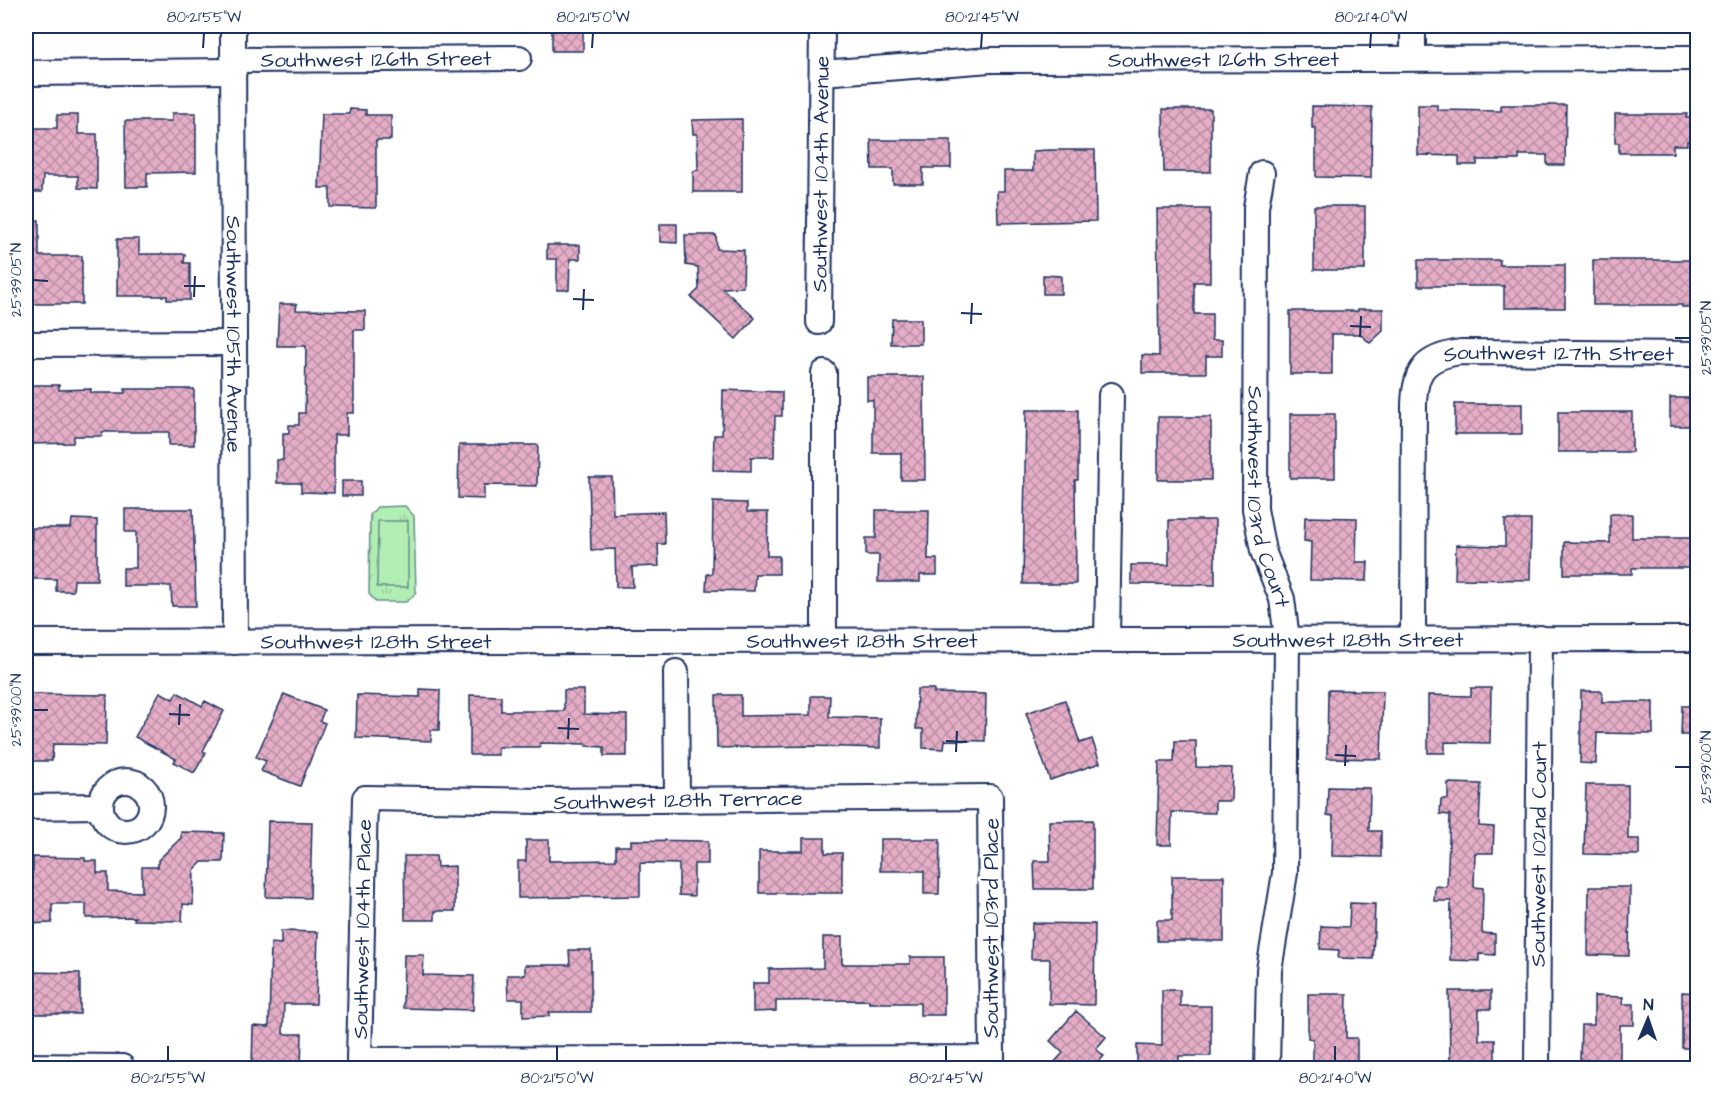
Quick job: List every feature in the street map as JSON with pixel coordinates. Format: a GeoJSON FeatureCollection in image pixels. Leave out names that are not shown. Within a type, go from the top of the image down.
{"type":"FeatureCollection","features":[{"type":"Feature","properties":{"kind":"street","name":"Southwest 105th Avenue"},"geometry":{"type":"LineString","coordinates":[[233,26],[235,642]]}},
{"type":"Feature","properties":{"kind":"street","name":"Southwest 104th Avenue"},"geometry":{"type":"LineString","coordinates":[[819,322],[822,26]]}},
{"type":"Feature","properties":{"kind":"street"},"geometry":{"type":"LineString","coordinates":[[1413,26],[1413,58]]}},
{"type":"Feature","properties":{"kind":"street","name":"Southwest 126th Street"},"geometry":{"type":"LineString","coordinates":[[26,73],[519,58]]}},
{"type":"Feature","properties":{"kind":"street","name":"Southwest 126th Street"},"geometry":{"type":"LineString","coordinates":[[822,73],[990,60],[1698,58]]}},
{"type":"Feature","properties":{"kind":"street","name":"Southwest 103rd Court"},"geometry":{"type":"LineString","coordinates":[[1262,173],[1256,207],[1255,509],[1263,551],[1282,599],[1287,639],[1285,873],[1269,970],[1267,1068]]}},
{"type":"Feature","properties":{"kind":"street"},"geometry":{"type":"LineString","coordinates":[[26,344],[233,343]]}},
{"type":"Feature","properties":{"kind":"street","name":"Southwest 127th Street"},"geometry":{"type":"LineString","coordinates":[[1413,639],[1414,399],[1417,380],[1423,367],[1442,356],[1461,352],[1698,354]]}},
{"type":"Feature","properties":{"kind":"street"},"geometry":{"type":"LineString","coordinates":[[824,373],[824,640]]}},
{"type":"Feature","properties":{"kind":"street"},"geometry":{"type":"LineString","coordinates":[[1107,640],[1111,395]]}},
{"type":"Feature","properties":{"kind":"street","name":"Southwest 102nd Court"},"geometry":{"type":"LineString","coordinates":[[1537,1068],[1540,638]]}},
{"type":"Feature","properties":{"kind":"street","name":"Southwest 128th Street"},"geometry":{"type":"LineString","coordinates":[[26,642],[1698,639]]}},
{"type":"Feature","properties":{"kind":"street"},"geometry":{"type":"LineString","coordinates":[[676,672],[677,799]]}},
{"type":"Feature","properties":{"kind":"street","name":"Southwest 128th Terrace"},"geometry":{"type":"LineString","coordinates":[[365,798],[541,801],[990,797]]}},
{"type":"Feature","properties":{"kind":"street","name":"Southwest 103rd Place"},"geometry":{"type":"LineString","coordinates":[[624,1064],[992,1058],[990,797]]}},
{"type":"Feature","properties":{"kind":"street","name":"Southwest 104th Place"},"geometry":{"type":"LineString","coordinates":[[365,798],[359,1060],[624,1064]]}},
{"type":"Feature","properties":{"kind":"street"},"geometry":{"type":"LineString","coordinates":[[26,807],[100,807]]}},
{"type":"Feature","properties":{"kind":"street"},"geometry":{"type":"LineString","coordinates":[[26,1066],[122,1066]]}},
{"type":"Feature","properties":{"kind":"green space"},"geometry":{"type":"Polygon","coordinates":[[[405,506],[414,516],[416,593],[406,602],[376,602],[369,594],[370,515],[377,507],[405,506]]]}},
{"type":"Feature","properties":{"kind":"green space"},"geometry":{"type":"Polygon","coordinates":[[[378,521],[408,521],[408,587],[377,587],[378,521]]]}},
{"type":"Feature","properties":{"kind":"building"},"geometry":{"type":"Polygon","coordinates":[[[552,26],[583,26],[583,51],[552,51],[552,26]]]}},
{"type":"Feature","properties":{"kind":"building"},"geometry":{"type":"Polygon","coordinates":[[[1418,105],[1437,105],[1437,110],[1501,111],[1501,105],[1566,105],[1565,165],[1547,165],[1547,155],[1519,155],[1519,160],[1477,160],[1477,165],[1459,165],[1459,156],[1418,155],[1418,105]]]}},
{"type":"Feature","properties":{"kind":"building"},"geometry":{"type":"Polygon","coordinates":[[[1312,106],[1372,107],[1371,178],[1316,177],[1316,128],[1312,128],[1312,106]]]}},
{"type":"Feature","properties":{"kind":"building"},"geometry":{"type":"Polygon","coordinates":[[[350,109],[366,110],[366,115],[391,115],[391,140],[376,140],[376,208],[330,207],[330,188],[319,188],[322,114],[349,114],[350,109]]]}},
{"type":"Feature","properties":{"kind":"building"},"geometry":{"type":"Polygon","coordinates":[[[1163,109],[1211,109],[1211,172],[1164,172],[1163,109]]]}},
{"type":"Feature","properties":{"kind":"building"},"geometry":{"type":"Polygon","coordinates":[[[172,113],[196,113],[196,172],[147,173],[147,187],[126,187],[125,121],[172,121],[172,113]]]}},
{"type":"Feature","properties":{"kind":"building"},"geometry":{"type":"Polygon","coordinates":[[[1615,114],[1687,114],[1686,118],[1698,118],[1698,141],[1687,141],[1687,145],[1673,145],[1673,153],[1619,153],[1619,143],[1615,143],[1615,114]]]}},
{"type":"Feature","properties":{"kind":"building"},"geometry":{"type":"Polygon","coordinates":[[[57,115],[78,115],[78,134],[97,134],[97,189],[78,188],[78,176],[43,176],[42,192],[26,192],[26,128],[57,128],[57,115]]]}},
{"type":"Feature","properties":{"kind":"building"},"geometry":{"type":"Polygon","coordinates":[[[742,119],[742,192],[693,192],[693,171],[698,170],[697,134],[693,134],[692,120],[742,119]]]}},
{"type":"Feature","properties":{"kind":"building"},"geometry":{"type":"Polygon","coordinates":[[[871,140],[951,140],[951,168],[923,168],[923,184],[893,184],[893,169],[872,169],[871,140]]]}},
{"type":"Feature","properties":{"kind":"building"},"geometry":{"type":"Polygon","coordinates":[[[1095,150],[1096,221],[998,223],[997,191],[1004,191],[1004,171],[1033,171],[1033,151],[1095,150]]]}},
{"type":"Feature","properties":{"kind":"building"},"geometry":{"type":"Polygon","coordinates":[[[1314,206],[1365,206],[1365,270],[1314,270],[1314,206]]]}},
{"type":"Feature","properties":{"kind":"building"},"geometry":{"type":"Polygon","coordinates":[[[1157,209],[1210,209],[1210,282],[1194,282],[1194,314],[1212,314],[1212,340],[1222,340],[1222,356],[1206,356],[1206,373],[1142,373],[1142,355],[1159,356],[1157,209]]]}},
{"type":"Feature","properties":{"kind":"building"},"geometry":{"type":"Polygon","coordinates":[[[26,220],[39,220],[39,256],[82,256],[82,304],[29,304],[30,300],[26,300],[26,220]]]}},
{"type":"Feature","properties":{"kind":"building"},"geometry":{"type":"Polygon","coordinates":[[[660,224],[677,224],[677,243],[660,242],[660,224]]]}},
{"type":"Feature","properties":{"kind":"building"},"geometry":{"type":"Polygon","coordinates":[[[685,235],[716,235],[717,249],[744,250],[743,287],[722,288],[755,318],[736,339],[691,297],[699,289],[698,267],[686,265],[685,235]]]}},
{"type":"Feature","properties":{"kind":"building"},"geometry":{"type":"Polygon","coordinates":[[[117,239],[139,239],[139,254],[185,254],[184,263],[190,263],[190,300],[167,300],[167,296],[117,296],[117,239]]]}},
{"type":"Feature","properties":{"kind":"building"},"geometry":{"type":"Polygon","coordinates":[[[547,245],[580,245],[580,259],[570,259],[569,290],[557,290],[557,259],[547,259],[547,245]]]}},
{"type":"Feature","properties":{"kind":"building"},"geometry":{"type":"Polygon","coordinates":[[[1418,260],[1500,260],[1500,265],[1565,265],[1565,308],[1504,308],[1504,286],[1418,286],[1418,260]]]}},
{"type":"Feature","properties":{"kind":"building"},"geometry":{"type":"Polygon","coordinates":[[[1593,260],[1698,260],[1698,307],[1593,305],[1593,260]]]}},
{"type":"Feature","properties":{"kind":"building"},"geometry":{"type":"Polygon","coordinates":[[[1043,275],[1061,276],[1061,294],[1043,294],[1043,275]]]}},
{"type":"Feature","properties":{"kind":"building"},"geometry":{"type":"Polygon","coordinates":[[[279,304],[297,304],[296,310],[365,311],[365,330],[354,330],[354,413],[347,413],[347,435],[334,435],[334,493],[301,492],[301,483],[277,483],[277,460],[283,460],[283,433],[289,433],[289,425],[299,425],[299,413],[305,413],[306,346],[277,346],[279,304]]]}},
{"type":"Feature","properties":{"kind":"building"},"geometry":{"type":"Polygon","coordinates":[[[1358,309],[1383,309],[1383,331],[1370,343],[1360,334],[1332,334],[1332,374],[1290,374],[1290,311],[1358,311],[1358,309]]]}},
{"type":"Feature","properties":{"kind":"building"},"geometry":{"type":"Polygon","coordinates":[[[892,319],[921,319],[921,344],[891,344],[892,319]]]}},
{"type":"Feature","properties":{"kind":"building"},"geometry":{"type":"Polygon","coordinates":[[[867,377],[924,377],[925,480],[901,480],[901,453],[873,453],[873,400],[867,400],[867,377]]]}},
{"type":"Feature","properties":{"kind":"building"},"geometry":{"type":"Polygon","coordinates":[[[28,385],[59,385],[59,390],[91,389],[91,393],[125,393],[125,389],[194,389],[194,445],[169,445],[169,432],[102,432],[102,436],[74,436],[73,443],[28,444],[28,385]]]}},
{"type":"Feature","properties":{"kind":"building"},"geometry":{"type":"Polygon","coordinates":[[[723,390],[782,392],[782,416],[775,416],[774,457],[751,457],[751,471],[713,470],[714,435],[722,435],[723,390]]]}},
{"type":"Feature","properties":{"kind":"building"},"geometry":{"type":"Polygon","coordinates":[[[1670,398],[1698,398],[1698,426],[1670,426],[1670,398]]]}},
{"type":"Feature","properties":{"kind":"building"},"geometry":{"type":"Polygon","coordinates":[[[1455,404],[1522,404],[1522,434],[1455,434],[1455,404]]]}},
{"type":"Feature","properties":{"kind":"building"},"geometry":{"type":"Polygon","coordinates":[[[1026,410],[1078,410],[1078,480],[1075,480],[1076,584],[1023,584],[1026,410]]]}},
{"type":"Feature","properties":{"kind":"building"},"geometry":{"type":"Polygon","coordinates":[[[1558,412],[1632,412],[1632,452],[1558,452],[1558,412]]]}},
{"type":"Feature","properties":{"kind":"building"},"geometry":{"type":"Polygon","coordinates":[[[1290,414],[1335,414],[1335,478],[1290,478],[1290,414]]]}},
{"type":"Feature","properties":{"kind":"building"},"geometry":{"type":"Polygon","coordinates":[[[1158,417],[1211,417],[1211,480],[1158,480],[1158,417]]]}},
{"type":"Feature","properties":{"kind":"building"},"geometry":{"type":"Polygon","coordinates":[[[459,445],[538,445],[537,486],[484,485],[484,499],[458,498],[459,445]]]}},
{"type":"Feature","properties":{"kind":"building"},"geometry":{"type":"Polygon","coordinates":[[[589,477],[612,477],[613,514],[664,512],[665,544],[658,544],[659,566],[632,567],[633,587],[616,587],[615,549],[591,550],[589,477]]]}},
{"type":"Feature","properties":{"kind":"building"},"geometry":{"type":"Polygon","coordinates":[[[342,481],[361,481],[361,496],[342,496],[342,481]]]}},
{"type":"Feature","properties":{"kind":"building"},"geometry":{"type":"Polygon","coordinates":[[[713,502],[747,503],[747,512],[768,512],[767,556],[779,556],[779,574],[755,574],[754,591],[706,590],[707,574],[712,574],[713,502]]]}},
{"type":"Feature","properties":{"kind":"building"},"geometry":{"type":"Polygon","coordinates":[[[125,509],[193,509],[196,606],[172,606],[171,586],[123,586],[123,568],[136,568],[136,532],[125,532],[125,509]]]}},
{"type":"Feature","properties":{"kind":"building"},"geometry":{"type":"Polygon","coordinates":[[[876,510],[929,510],[928,559],[937,559],[937,575],[920,575],[920,582],[878,582],[879,555],[866,555],[866,538],[876,538],[876,510]]]}},
{"type":"Feature","properties":{"kind":"building"},"geometry":{"type":"Polygon","coordinates":[[[1610,514],[1632,514],[1632,538],[1698,538],[1698,568],[1632,568],[1632,574],[1564,574],[1564,542],[1610,543],[1610,514]]]}},
{"type":"Feature","properties":{"kind":"building"},"geometry":{"type":"Polygon","coordinates":[[[1305,517],[1357,518],[1356,562],[1368,562],[1367,581],[1310,580],[1311,542],[1304,541],[1305,517]]]}},
{"type":"Feature","properties":{"kind":"building"},"geometry":{"type":"Polygon","coordinates":[[[72,519],[97,520],[97,580],[74,580],[73,591],[56,591],[56,579],[32,579],[32,528],[71,528],[72,519]]]}},
{"type":"Feature","properties":{"kind":"building"},"geometry":{"type":"Polygon","coordinates":[[[1169,520],[1215,520],[1215,585],[1131,584],[1131,565],[1169,565],[1169,520]]]}},
{"type":"Feature","properties":{"kind":"building"},"geometry":{"type":"Polygon","coordinates":[[[1505,520],[1531,520],[1530,580],[1455,579],[1456,545],[1505,546],[1505,520]]]}},
{"type":"Feature","properties":{"kind":"building"},"geometry":{"type":"Polygon","coordinates":[[[1471,688],[1491,688],[1490,743],[1445,742],[1445,753],[1428,753],[1428,695],[1471,696],[1471,688]]]}},
{"type":"Feature","properties":{"kind":"building"},"geometry":{"type":"Polygon","coordinates":[[[420,689],[440,690],[439,730],[431,730],[431,741],[356,738],[357,695],[420,697],[420,689]]]}},
{"type":"Feature","properties":{"kind":"building"},"geometry":{"type":"Polygon","coordinates":[[[917,689],[934,689],[934,693],[986,694],[985,741],[945,740],[944,749],[923,748],[923,729],[916,729],[917,689]]]}},
{"type":"Feature","properties":{"kind":"building"},"geometry":{"type":"Polygon","coordinates":[[[564,690],[584,690],[584,714],[627,715],[627,756],[604,756],[604,747],[586,746],[586,744],[540,743],[540,747],[498,747],[498,755],[470,755],[470,695],[501,696],[501,711],[564,711],[564,690]]]}},
{"type":"Feature","properties":{"kind":"building"},"geometry":{"type":"Polygon","coordinates":[[[1328,690],[1383,691],[1381,759],[1327,758],[1328,690]]]}},
{"type":"Feature","properties":{"kind":"building"},"geometry":{"type":"Polygon","coordinates":[[[1581,691],[1602,691],[1602,702],[1653,702],[1653,734],[1597,733],[1596,764],[1580,763],[1581,691]]]}},
{"type":"Feature","properties":{"kind":"building"},"geometry":{"type":"Polygon","coordinates":[[[160,692],[173,699],[177,692],[202,706],[205,701],[224,711],[203,751],[206,753],[194,773],[174,762],[176,759],[135,737],[160,692]]]}},
{"type":"Feature","properties":{"kind":"building"},"geometry":{"type":"Polygon","coordinates":[[[26,694],[107,695],[106,745],[53,744],[52,761],[26,761],[26,694]]]}},
{"type":"Feature","properties":{"kind":"building"},"geometry":{"type":"Polygon","coordinates":[[[284,694],[324,710],[320,721],[325,723],[300,786],[261,771],[266,761],[256,757],[284,694]]]}},
{"type":"Feature","properties":{"kind":"building"},"geometry":{"type":"Polygon","coordinates":[[[716,695],[741,695],[741,716],[811,715],[811,696],[830,696],[829,717],[880,718],[880,748],[810,746],[717,748],[716,695]]]}},
{"type":"Feature","properties":{"kind":"building"},"geometry":{"type":"Polygon","coordinates":[[[1065,700],[1080,743],[1092,739],[1100,763],[1050,780],[1026,713],[1065,700]]]}},
{"type":"Feature","properties":{"kind":"building"},"geometry":{"type":"Polygon","coordinates":[[[1682,706],[1698,706],[1698,735],[1681,735],[1682,706]]]}},
{"type":"Feature","properties":{"kind":"building"},"geometry":{"type":"Polygon","coordinates":[[[1175,741],[1196,741],[1196,767],[1232,768],[1231,801],[1215,801],[1215,813],[1172,812],[1171,845],[1157,845],[1159,762],[1174,762],[1175,741]]]}},
{"type":"Feature","properties":{"kind":"building"},"geometry":{"type":"Polygon","coordinates":[[[1448,783],[1481,784],[1479,826],[1494,827],[1493,853],[1475,853],[1474,887],[1483,888],[1482,933],[1495,934],[1495,955],[1479,954],[1479,961],[1450,960],[1451,901],[1434,901],[1435,886],[1447,887],[1450,815],[1440,814],[1441,799],[1448,799],[1448,783]]]}},
{"type":"Feature","properties":{"kind":"building"},"geometry":{"type":"Polygon","coordinates":[[[1586,785],[1628,785],[1628,839],[1639,839],[1639,855],[1584,854],[1586,785]]]}},
{"type":"Feature","properties":{"kind":"building"},"geometry":{"type":"Polygon","coordinates":[[[1328,787],[1370,788],[1369,831],[1381,831],[1381,857],[1332,856],[1333,816],[1327,815],[1328,787]]]}},
{"type":"Feature","properties":{"kind":"building"},"geometry":{"type":"Polygon","coordinates":[[[1093,820],[1093,889],[1035,889],[1034,861],[1050,861],[1049,821],[1093,820]]]}},
{"type":"Feature","properties":{"kind":"building"},"geometry":{"type":"Polygon","coordinates":[[[268,821],[312,822],[310,898],[266,897],[268,821]]]}},
{"type":"Feature","properties":{"kind":"building"},"geometry":{"type":"Polygon","coordinates":[[[181,832],[224,833],[223,862],[202,862],[194,870],[193,905],[183,904],[182,921],[134,920],[135,917],[86,918],[86,904],[52,904],[52,923],[26,924],[26,871],[33,871],[33,857],[85,858],[85,861],[97,861],[97,873],[108,873],[108,891],[142,892],[142,867],[158,867],[158,860],[181,838],[181,832]]]}},
{"type":"Feature","properties":{"kind":"building"},"geometry":{"type":"Polygon","coordinates":[[[803,838],[825,838],[825,853],[842,853],[842,893],[759,893],[759,851],[803,851],[803,838]]]}},
{"type":"Feature","properties":{"kind":"building"},"geometry":{"type":"Polygon","coordinates":[[[880,839],[940,839],[939,894],[924,894],[924,871],[880,871],[880,839]]]}},
{"type":"Feature","properties":{"kind":"building"},"geometry":{"type":"Polygon","coordinates":[[[526,840],[549,840],[549,861],[616,860],[616,846],[631,846],[631,840],[708,841],[708,864],[694,864],[694,896],[679,895],[679,864],[640,863],[640,896],[518,898],[518,861],[526,861],[526,840]]]}},
{"type":"Feature","properties":{"kind":"building"},"geometry":{"type":"Polygon","coordinates":[[[404,856],[436,856],[437,867],[455,866],[455,911],[435,911],[435,920],[405,920],[404,856]]]}},
{"type":"Feature","properties":{"kind":"building"},"geometry":{"type":"Polygon","coordinates":[[[1172,876],[1224,876],[1224,941],[1157,941],[1157,920],[1172,920],[1172,876]]]}},
{"type":"Feature","properties":{"kind":"building"},"geometry":{"type":"Polygon","coordinates":[[[1589,887],[1630,887],[1629,956],[1588,955],[1589,887]]]}},
{"type":"Feature","properties":{"kind":"building"},"geometry":{"type":"Polygon","coordinates":[[[1350,903],[1375,904],[1373,959],[1338,958],[1339,950],[1320,949],[1321,926],[1349,927],[1350,903]]]}},
{"type":"Feature","properties":{"kind":"building"},"geometry":{"type":"Polygon","coordinates":[[[1032,923],[1095,924],[1094,1005],[1049,1004],[1050,959],[1031,959],[1032,923]]]}},
{"type":"Feature","properties":{"kind":"building"},"geometry":{"type":"Polygon","coordinates":[[[281,931],[318,932],[316,1004],[284,1004],[283,1034],[302,1034],[301,1068],[252,1068],[253,1026],[269,1027],[271,943],[281,944],[281,931]]]}},
{"type":"Feature","properties":{"kind":"building"},"geometry":{"type":"Polygon","coordinates":[[[823,937],[842,937],[842,964],[910,964],[910,957],[944,957],[944,1015],[920,1015],[920,1003],[869,1003],[869,1000],[776,1001],[776,1011],[753,1012],[753,983],[769,983],[769,969],[823,968],[823,937]]]}},
{"type":"Feature","properties":{"kind":"building"},"geometry":{"type":"Polygon","coordinates":[[[569,950],[591,950],[591,1012],[549,1012],[549,1016],[523,1017],[523,999],[508,999],[507,975],[525,975],[525,965],[570,965],[569,950]]]}},
{"type":"Feature","properties":{"kind":"building"},"geometry":{"type":"Polygon","coordinates":[[[404,955],[424,955],[423,975],[474,976],[473,1010],[403,1008],[404,955]]]}},
{"type":"Feature","properties":{"kind":"building"},"geometry":{"type":"Polygon","coordinates":[[[26,972],[80,973],[80,1014],[26,1014],[26,972]]]}},
{"type":"Feature","properties":{"kind":"building"},"geometry":{"type":"Polygon","coordinates":[[[1162,990],[1180,990],[1180,1006],[1211,1006],[1211,1056],[1179,1056],[1179,1068],[1137,1068],[1137,1045],[1162,1046],[1162,990]]]}},
{"type":"Feature","properties":{"kind":"building"},"geometry":{"type":"Polygon","coordinates":[[[1449,991],[1491,991],[1491,1009],[1479,1009],[1479,1040],[1495,1040],[1495,1061],[1478,1061],[1478,1066],[1450,1066],[1449,991]]]}},
{"type":"Feature","properties":{"kind":"building"},"geometry":{"type":"Polygon","coordinates":[[[1682,992],[1698,993],[1698,1048],[1682,1048],[1682,992]]]}},
{"type":"Feature","properties":{"kind":"building"},"geometry":{"type":"Polygon","coordinates":[[[1308,994],[1347,994],[1346,1038],[1357,1038],[1357,1061],[1313,1061],[1313,1039],[1308,1038],[1308,994]]]}},
{"type":"Feature","properties":{"kind":"building"},"geometry":{"type":"Polygon","coordinates":[[[1594,996],[1623,997],[1622,1004],[1634,1004],[1634,1025],[1620,1025],[1620,1061],[1580,1060],[1581,1025],[1594,1025],[1594,996]]]}},
{"type":"Feature","properties":{"kind":"building"},"geometry":{"type":"Polygon","coordinates":[[[1076,1011],[1106,1037],[1096,1049],[1104,1056],[1093,1068],[1049,1068],[1063,1053],[1050,1041],[1076,1011]]]}}]}
